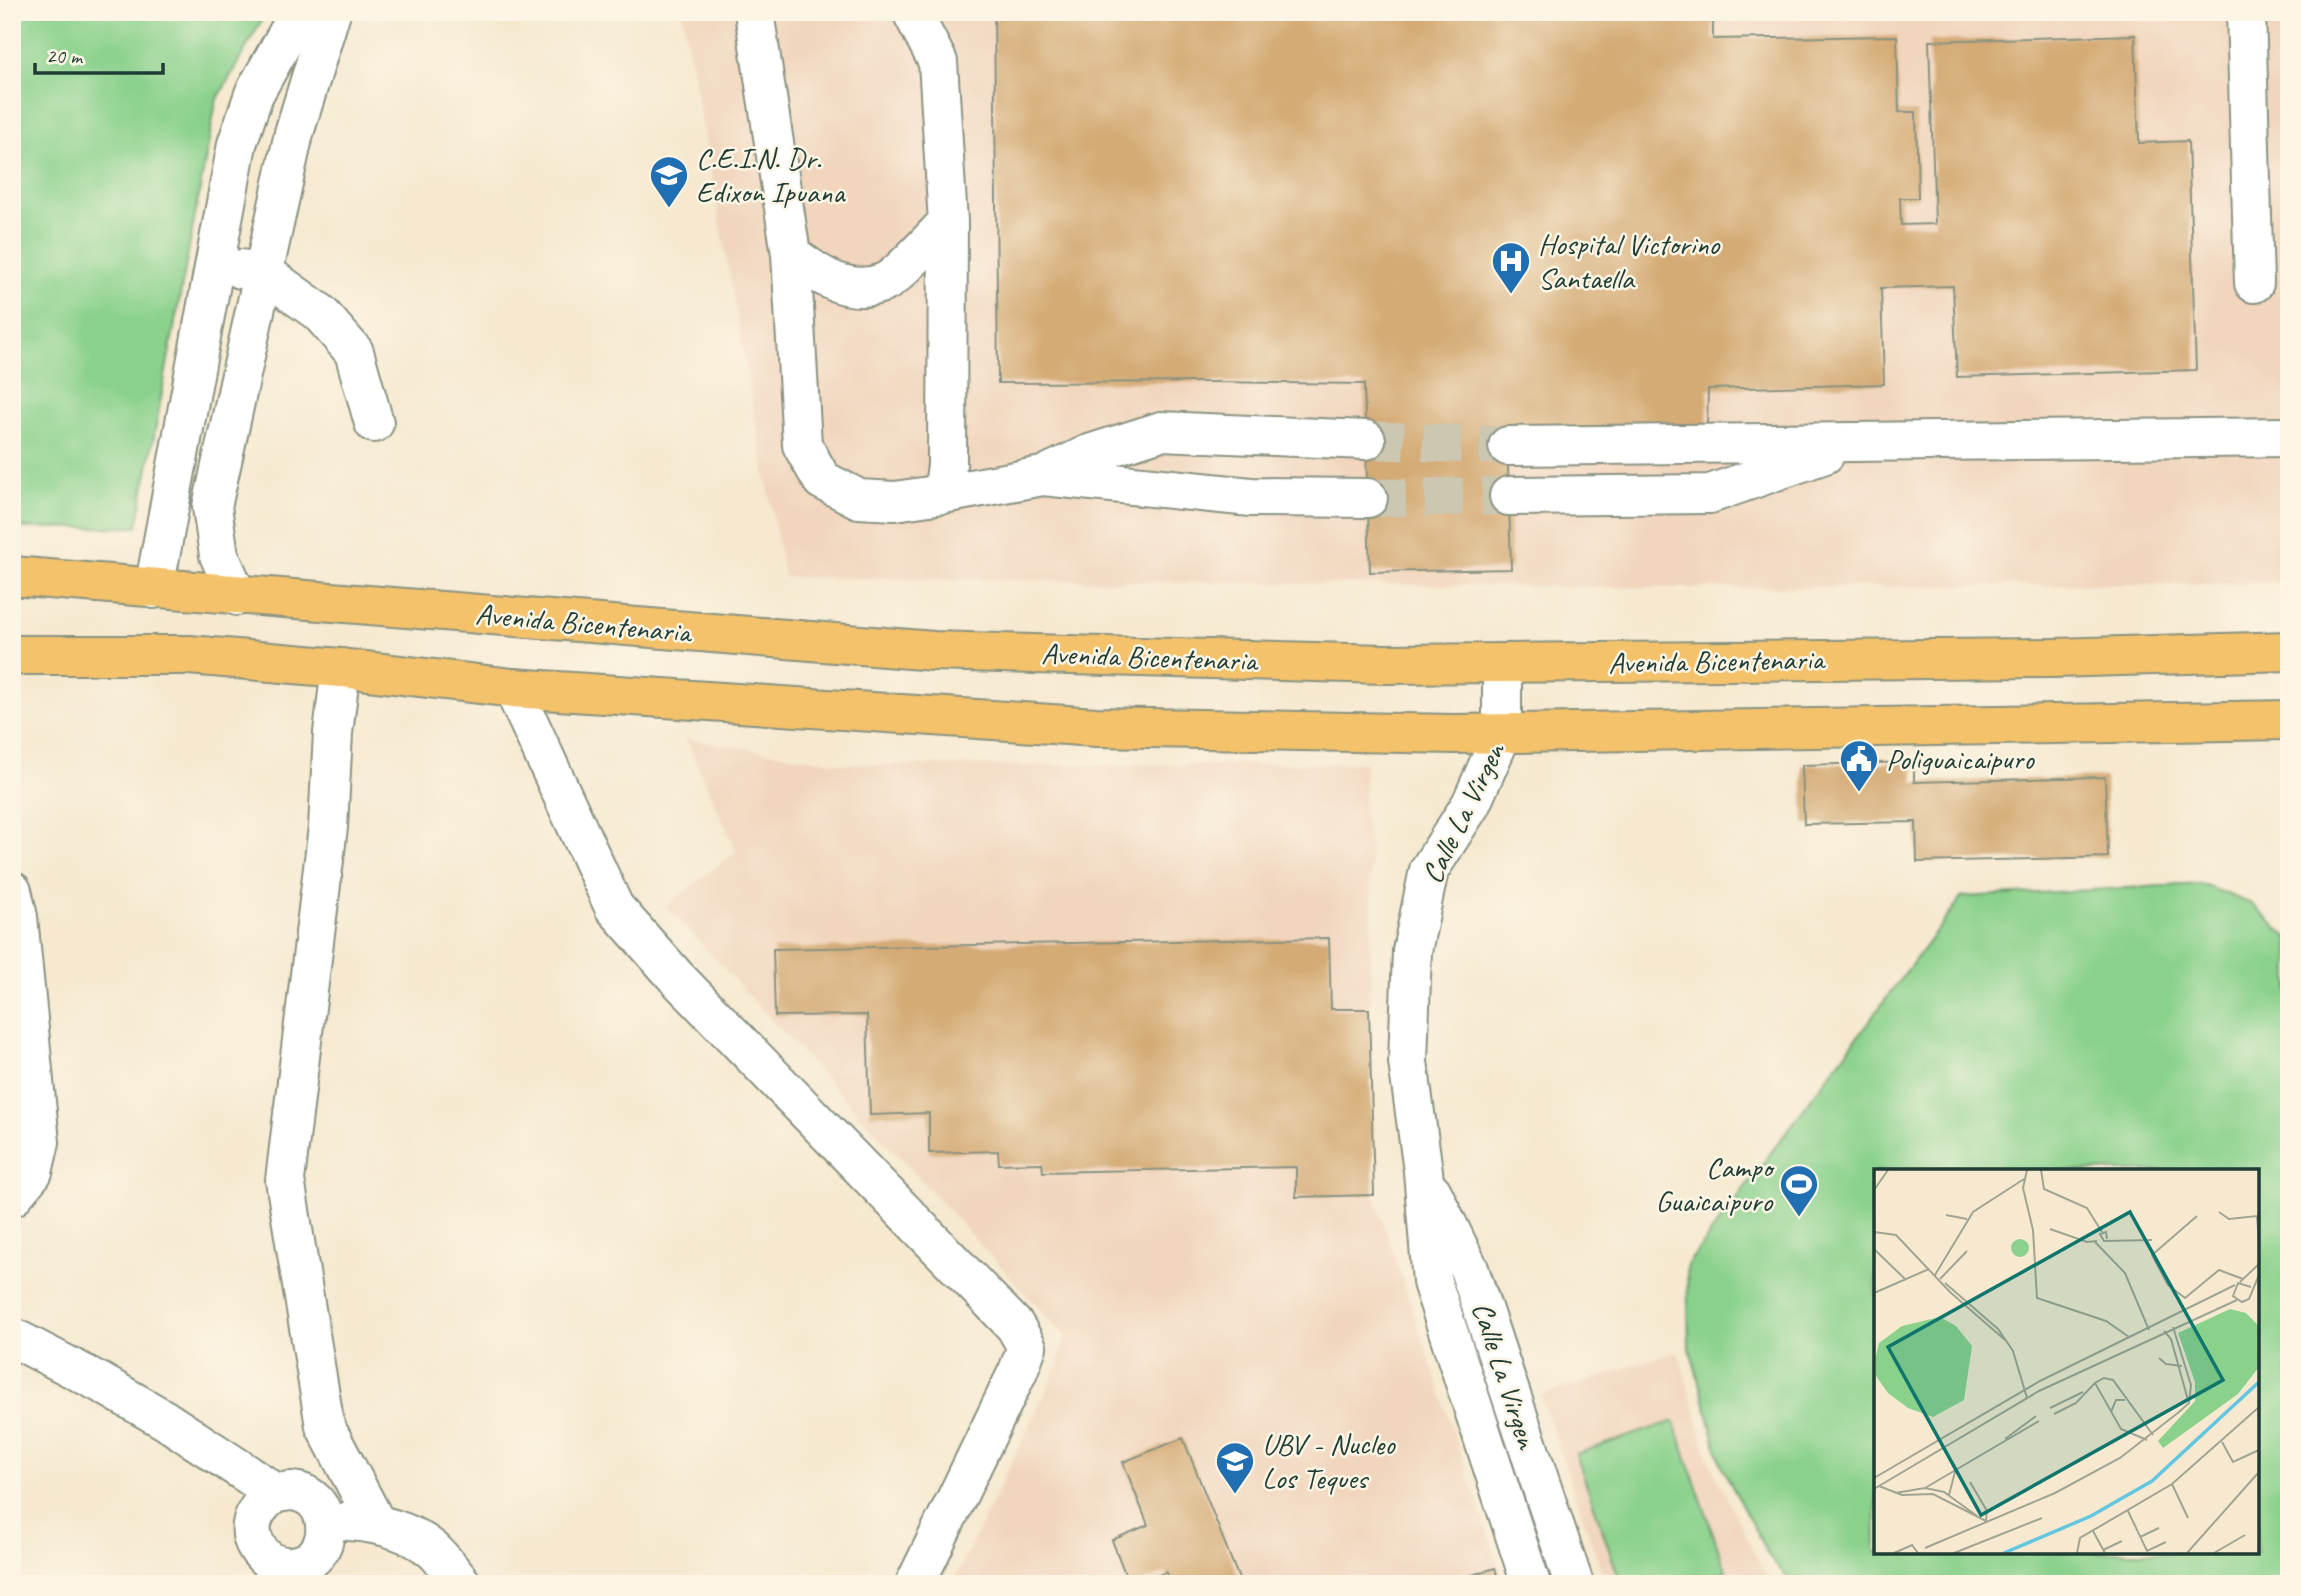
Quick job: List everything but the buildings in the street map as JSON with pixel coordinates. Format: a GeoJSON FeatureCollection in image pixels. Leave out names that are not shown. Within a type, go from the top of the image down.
{"type":"FeatureCollection","features":[{"type":"Feature","properties":{"kind":"main road","name":"Avenida Bicentenaria"},"geometry":{"type":"LineString","coordinates":[[12,576],[934,651],[1384,664],[2054,658],[2289,651]]}},
{"type":"Feature","properties":{"kind":"main road"},"geometry":{"type":"LineString","coordinates":[[12,655],[188,656],[341,668],[513,688],[1096,727],[1502,734],[2289,720]]}},
{"type":"Feature","properties":{"kind":"street"},"geometry":{"type":"LineString","coordinates":[[154,589],[237,144],[254,94],[295,20],[303,12]]}},
{"type":"Feature","properties":{"kind":"street"},"geometry":{"type":"LineString","coordinates":[[237,596],[219,555],[212,507],[294,133],[331,12]]}},
{"type":"Feature","properties":{"kind":"street"},"geometry":{"type":"LineString","coordinates":[[754,12],[791,254],[802,445],[822,480],[859,499],[895,501],[1042,477],[1251,498],[1368,498]]}},
{"type":"Feature","properties":{"kind":"street"},"geometry":{"type":"LineString","coordinates":[[912,12],[938,62],[948,222],[947,465],[943,494]]}},
{"type":"Feature","properties":{"kind":"street"},"geometry":{"type":"LineString","coordinates":[[2245,12],[2254,283]]}},
{"type":"Feature","properties":{"kind":"street"},"geometry":{"type":"LineString","coordinates":[[791,254],[816,274],[839,285],[861,287],[886,282],[948,222]]}},
{"type":"Feature","properties":{"kind":"street"},"geometry":{"type":"LineString","coordinates":[[215,264],[263,272],[320,313],[354,352],[374,423]]}},
{"type":"Feature","properties":{"kind":"street"},"geometry":{"type":"LineString","coordinates":[[1042,477],[1089,454],[1161,431],[1366,440]]}},
{"type":"Feature","properties":{"kind":"street"},"geometry":{"type":"LineString","coordinates":[[1508,446],[2289,437]]}},
{"type":"Feature","properties":{"kind":"street"},"geometry":{"type":"LineString","coordinates":[[1509,496],[1710,494],[1858,443]]}},
{"type":"Feature","properties":{"kind":"street","name":"Calle La Virgen"},"geometry":{"type":"LineString","coordinates":[[1502,663],[1502,734],[1471,804],[1429,870],[1412,951],[1408,1062],[1423,1171],[1432,1282],[1531,1584]]}},
{"type":"Feature","properties":{"kind":"street"},"geometry":{"type":"LineString","coordinates":[[341,668],[333,733],[328,827],[285,1180],[325,1426],[376,1523]]}},
{"type":"Feature","properties":{"kind":"street"},"geometry":{"type":"LineString","coordinates":[[513,688],[614,907],[677,978],[1015,1325],[1027,1347],[1018,1371],[915,1584]]}},
{"type":"Feature","properties":{"kind":"street"},"geometry":{"type":"LineString","coordinates":[[12,891],[18,917],[40,1142],[33,1172],[12,1197]]}},
{"type":"Feature","properties":{"kind":"street","name":"Calle La Virgen"},"geometry":{"type":"LineString","coordinates":[[1423,1171],[1469,1269],[1574,1584]]}},
{"type":"Feature","properties":{"kind":"street"},"geometry":{"type":"LineString","coordinates":[[12,1337],[165,1420],[275,1493]]}},
{"type":"Feature","properties":{"kind":"street"},"geometry":{"type":"LineString","coordinates":[[1479,1424],[1517,1411]]}},
{"type":"Feature","properties":{"kind":"street"},"geometry":{"type":"LineString","coordinates":[[292,1491],[307,1496],[319,1506],[326,1521],[326,1536],[320,1551],[287,1575],[265,1558],[255,1545],[251,1530],[254,1515],[262,1502],[275,1493],[292,1491]]}},
{"type":"Feature","properties":{"kind":"street"},"geometry":{"type":"LineString","coordinates":[[326,1521],[376,1523],[401,1532],[432,1549],[462,1584]]}},
{"type":"Feature","properties":{"kind":"shaded area","name":"Hospital Victorino Santaella"},"geometry":{"type":"Polygon","coordinates":[[[682,12],[2289,12],[2289,583],[1691,588],[784,577],[682,12]]]}},
{"type":"Feature","properties":{"kind":"shaded area"},"geometry":{"type":"Polygon","coordinates":[[[686,739],[846,764],[1029,766],[1365,763],[1364,814],[1370,848],[1372,915],[1369,1009],[1374,1195],[1505,1584],[952,1584],[1053,1377],[1066,1337],[666,906],[736,851],[686,739]]]}},
{"type":"Feature","properties":{"kind":"shaded area"},"geometry":{"type":"Polygon","coordinates":[[[1678,1351],[1709,1461],[1764,1572],[1778,1584],[1606,1584],[1541,1396],[1678,1351]]]}},
{"type":"Feature","properties":{"kind":"green space"},"geometry":{"type":"Polygon","coordinates":[[[12,12],[266,12],[216,102],[137,527],[12,528],[12,12]]]}},
{"type":"Feature","properties":{"kind":"green space","name":"Campo Guaicaipuro"},"geometry":{"type":"Polygon","coordinates":[[[2201,884],[2252,904],[2289,939],[2289,1584],[1793,1584],[1768,1555],[1722,1467],[1689,1345],[1687,1265],[1962,897],[2201,884]]]}},
{"type":"Feature","properties":{"kind":"green space"},"geometry":{"type":"Polygon","coordinates":[[[1674,1421],[1726,1571],[1689,1584],[1621,1584],[1576,1454],[1674,1421]]]}},
{"type":"Feature","properties":{"kind":"tunnel"},"geometry":{"type":"LineString","coordinates":[[1366,440],[1508,446]]}},
{"type":"Feature","properties":{"kind":"tunnel"},"geometry":{"type":"LineString","coordinates":[[1368,498],[1509,496]]}},
{"type":"Feature","properties":{"kind":"place","name":"C.E.I.N. Dr. Edixon Ipuana"},"geometry":{"type":"Point","coordinates":[669,209]}},
{"type":"Feature","properties":{"kind":"place","name":"Hospital Victorino Santaella"},"geometry":{"type":"Point","coordinates":[1511,295]}},
{"type":"Feature","properties":{"kind":"place","name":"Poliguaicaipuro"},"geometry":{"type":"Point","coordinates":[1859,793]}},
{"type":"Feature","properties":{"kind":"place","name":"Campo Guaicaipuro"},"geometry":{"type":"Point","coordinates":[1799,1218]}},
{"type":"Feature","properties":{"kind":"place","name":"UBV - Nucleo Los Teques"},"geometry":{"type":"Point","coordinates":[1235,1495]}}]}
